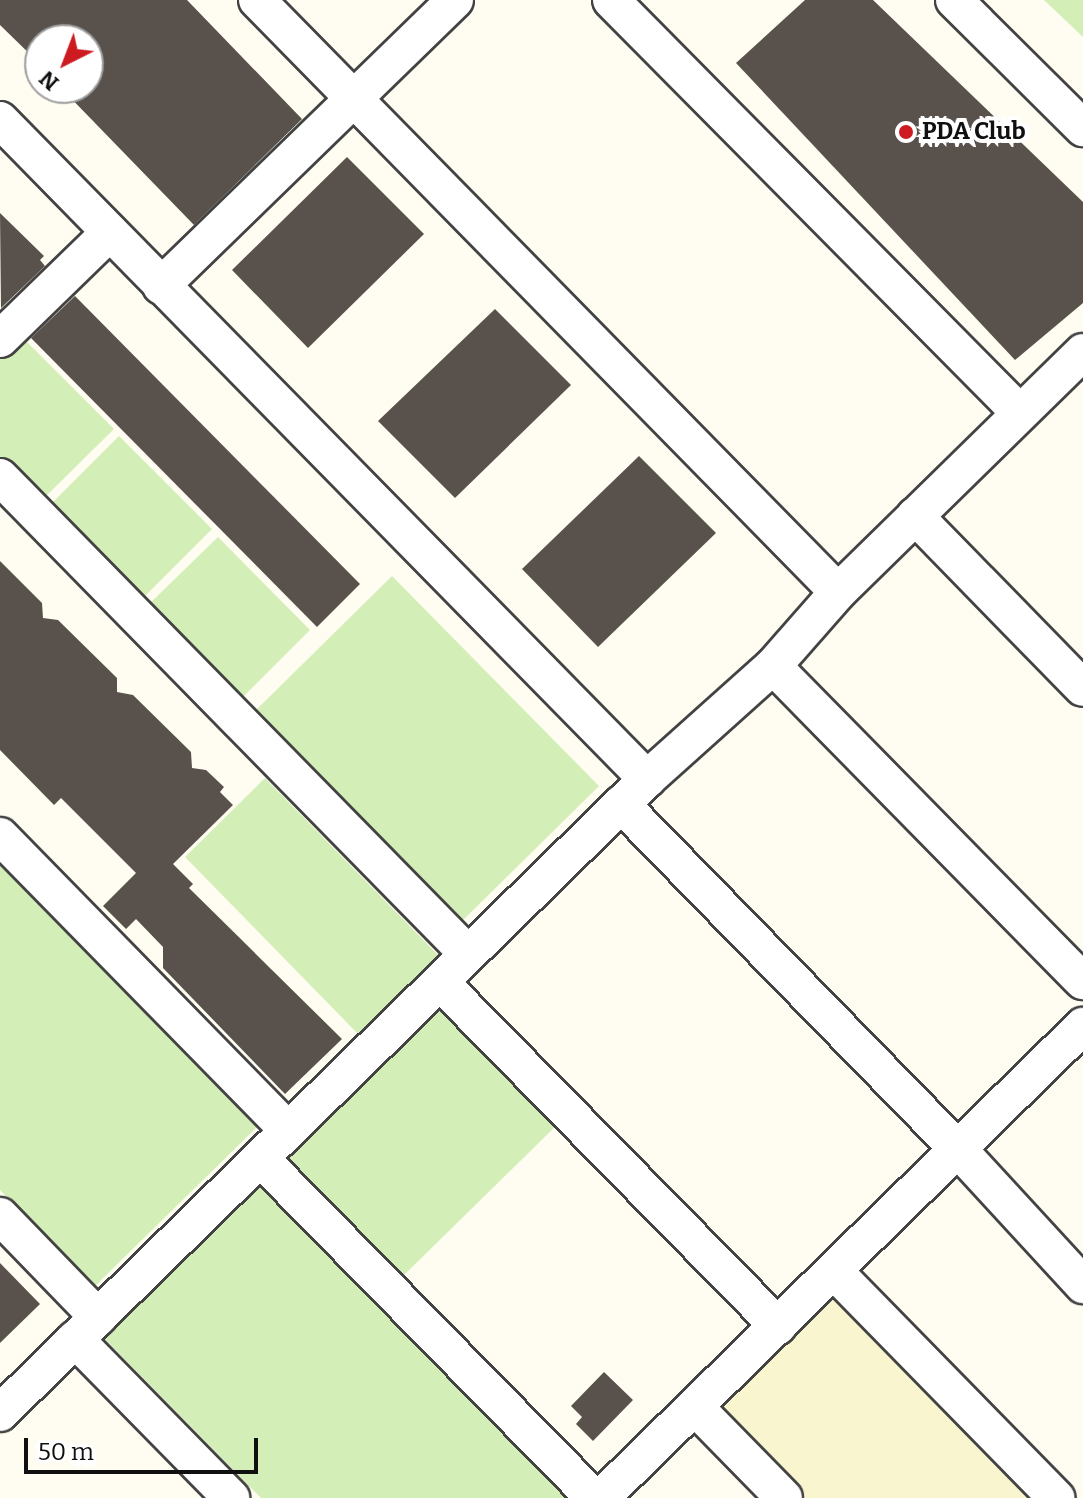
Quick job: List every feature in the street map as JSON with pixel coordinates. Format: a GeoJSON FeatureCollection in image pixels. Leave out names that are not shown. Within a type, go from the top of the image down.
{"type":"FeatureCollection","features":[{"type":"Feature","properties":{"kind":"street"},"geometry":{"type":"LineString","coordinates":[[257,0],[838,592]]}},
{"type":"Feature","properties":{"kind":"street"},"geometry":{"type":"LineString","coordinates":[[161,286],[455,0]]}},
{"type":"Feature","properties":{"kind":"street"},"geometry":{"type":"LineString","coordinates":[[611,0],[1020,413]]}},
{"type":"Feature","properties":{"kind":"street"},"geometry":{"type":"LineString","coordinates":[[954,0],[1083,128]]}},
{"type":"Feature","properties":{"kind":"street"},"geometry":{"type":"LineString","coordinates":[[0,120],[647,779]]}},
{"type":"Feature","properties":{"kind":"street"},"geometry":{"type":"LineString","coordinates":[[0,339],[110,232]]}},
{"type":"Feature","properties":{"kind":"street"},"geometry":{"type":"LineString","coordinates":[[0,1413],[621,804],[773,666],[838,592],[1083,352]]}},
{"type":"Feature","properties":{"kind":"street"},"geometry":{"type":"LineString","coordinates":[[0,477],[468,954]]}},
{"type":"Feature","properties":{"kind":"street"},"geometry":{"type":"LineString","coordinates":[[915,516],[1083,688]]}},
{"type":"Feature","properties":{"kind":"street"},"geometry":{"type":"LineString","coordinates":[[773,666],[1083,981]]}},
{"type":"Feature","properties":{"kind":"street"},"geometry":{"type":"LineString","coordinates":[[621,804],[958,1149],[1083,1285]]}},
{"type":"Feature","properties":{"kind":"street"},"geometry":{"type":"LineString","coordinates":[[0,836],[288,1130]]}},
{"type":"Feature","properties":{"kind":"street"},"geometry":{"type":"LineString","coordinates":[[440,982],[778,1326]]}},
{"type":"Feature","properties":{"kind":"street"},"geometry":{"type":"LineString","coordinates":[[601,1498],[1083,1026]]}},
{"type":"Feature","properties":{"kind":"street"},"geometry":{"type":"LineString","coordinates":[[260,1158],[594,1498]]}},
{"type":"Feature","properties":{"kind":"street"},"geometry":{"type":"LineString","coordinates":[[0,1216],[87,1328],[231,1498]]}},
{"type":"Feature","properties":{"kind":"street"},"geometry":{"type":"LineString","coordinates":[[834,1271],[1056,1498]]}},
{"type":"Feature","properties":{"kind":"street"},"geometry":{"type":"LineString","coordinates":[[695,1407],[784,1498]]}},
{"type":"Feature","properties":{"kind":"shaded area"},"geometry":{"type":"Polygon","coordinates":[[[833,1293],[1030,1498],[801,1498],[708,1394],[833,1293]]]}},
{"type":"Feature","properties":{"kind":"green space"},"geometry":{"type":"Polygon","coordinates":[[[1044,0],[1083,0],[1083,37],[1044,0]]]}},
{"type":"Feature","properties":{"kind":"green space"},"geometry":{"type":"Polygon","coordinates":[[[21,336],[114,429],[42,500],[0,457],[0,356],[21,336]]]}},
{"type":"Feature","properties":{"kind":"green space"},"geometry":{"type":"Polygon","coordinates":[[[119,436],[212,529],[141,600],[48,507],[119,436]]]}},
{"type":"Feature","properties":{"kind":"green space"},"geometry":{"type":"Polygon","coordinates":[[[218,537],[310,630],[239,701],[146,607],[218,537]]]}},
{"type":"Feature","properties":{"kind":"green space"},"geometry":{"type":"Polygon","coordinates":[[[392,576],[599,786],[457,926],[250,716],[392,576]]]}},
{"type":"Feature","properties":{"kind":"green space"},"geometry":{"type":"Polygon","coordinates":[[[265,778],[442,959],[361,1037],[185,857],[265,778]]]}},
{"type":"Feature","properties":{"kind":"green space"},"geometry":{"type":"Polygon","coordinates":[[[0,857],[261,1123],[94,1287],[0,1190],[0,857]]]}},
{"type":"Feature","properties":{"kind":"green space"},"geometry":{"type":"Polygon","coordinates":[[[440,994],[563,1119],[403,1276],[280,1151],[440,994]]]}},
{"type":"Feature","properties":{"kind":"green space"},"geometry":{"type":"Polygon","coordinates":[[[261,1174],[579,1498],[261,1498],[99,1333],[261,1174]]]}},
{"type":"Feature","properties":{"kind":"building"},"geometry":{"type":"Polygon","coordinates":[[[0,0],[187,0],[302,119],[194,225],[77,104],[104,104],[104,24],[24,24],[24,48],[0,25],[0,0]]]}},
{"type":"Feature","properties":{"kind":"building","name":"PDA Club"},"geometry":{"type":"Polygon","coordinates":[[[805,0],[873,0],[1083,202],[1083,303],[1015,360],[736,63],[805,0]]]}},
{"type":"Feature","properties":{"kind":"building"},"geometry":{"type":"Polygon","coordinates":[[[347,157],[424,234],[308,348],[232,270],[347,157]]]}},
{"type":"Feature","properties":{"kind":"building"},"geometry":{"type":"Polygon","coordinates":[[[0,213],[44,256],[40,260],[45,266],[1,308],[0,213]]]}},
{"type":"Feature","properties":{"kind":"building"},"geometry":{"type":"Polygon","coordinates":[[[75,296],[360,584],[317,627],[31,338],[75,296]]]}},
{"type":"Feature","properties":{"kind":"building"},"geometry":{"type":"Polygon","coordinates":[[[495,309],[571,385],[455,498],[378,421],[495,309]]]}},
{"type":"Feature","properties":{"kind":"building"},"geometry":{"type":"Polygon","coordinates":[[[639,456],[716,533],[598,647],[522,569],[639,456]]]}},
{"type":"Feature","properties":{"kind":"building"},"geometry":{"type":"Polygon","coordinates":[[[0,561],[42,603],[43,618],[58,620],[117,678],[117,692],[133,695],[191,752],[192,768],[206,770],[224,787],[220,792],[233,805],[173,864],[193,884],[189,888],[342,1039],[285,1094],[163,968],[163,947],[136,919],[126,929],[103,906],[136,873],[61,798],[54,805],[0,750],[0,561]]]}},
{"type":"Feature","properties":{"kind":"building"},"geometry":{"type":"Polygon","coordinates":[[[0,1263],[40,1304],[0,1343],[0,1263]]]}},
{"type":"Feature","properties":{"kind":"building"},"geometry":{"type":"Polygon","coordinates":[[[604,1372],[633,1400],[593,1441],[576,1424],[582,1417],[571,1406],[604,1372]]]}},
{"type":"Feature","properties":{"kind":"place","name":"PDA Club"},"geometry":{"type":"Point","coordinates":[906,132]}}]}
